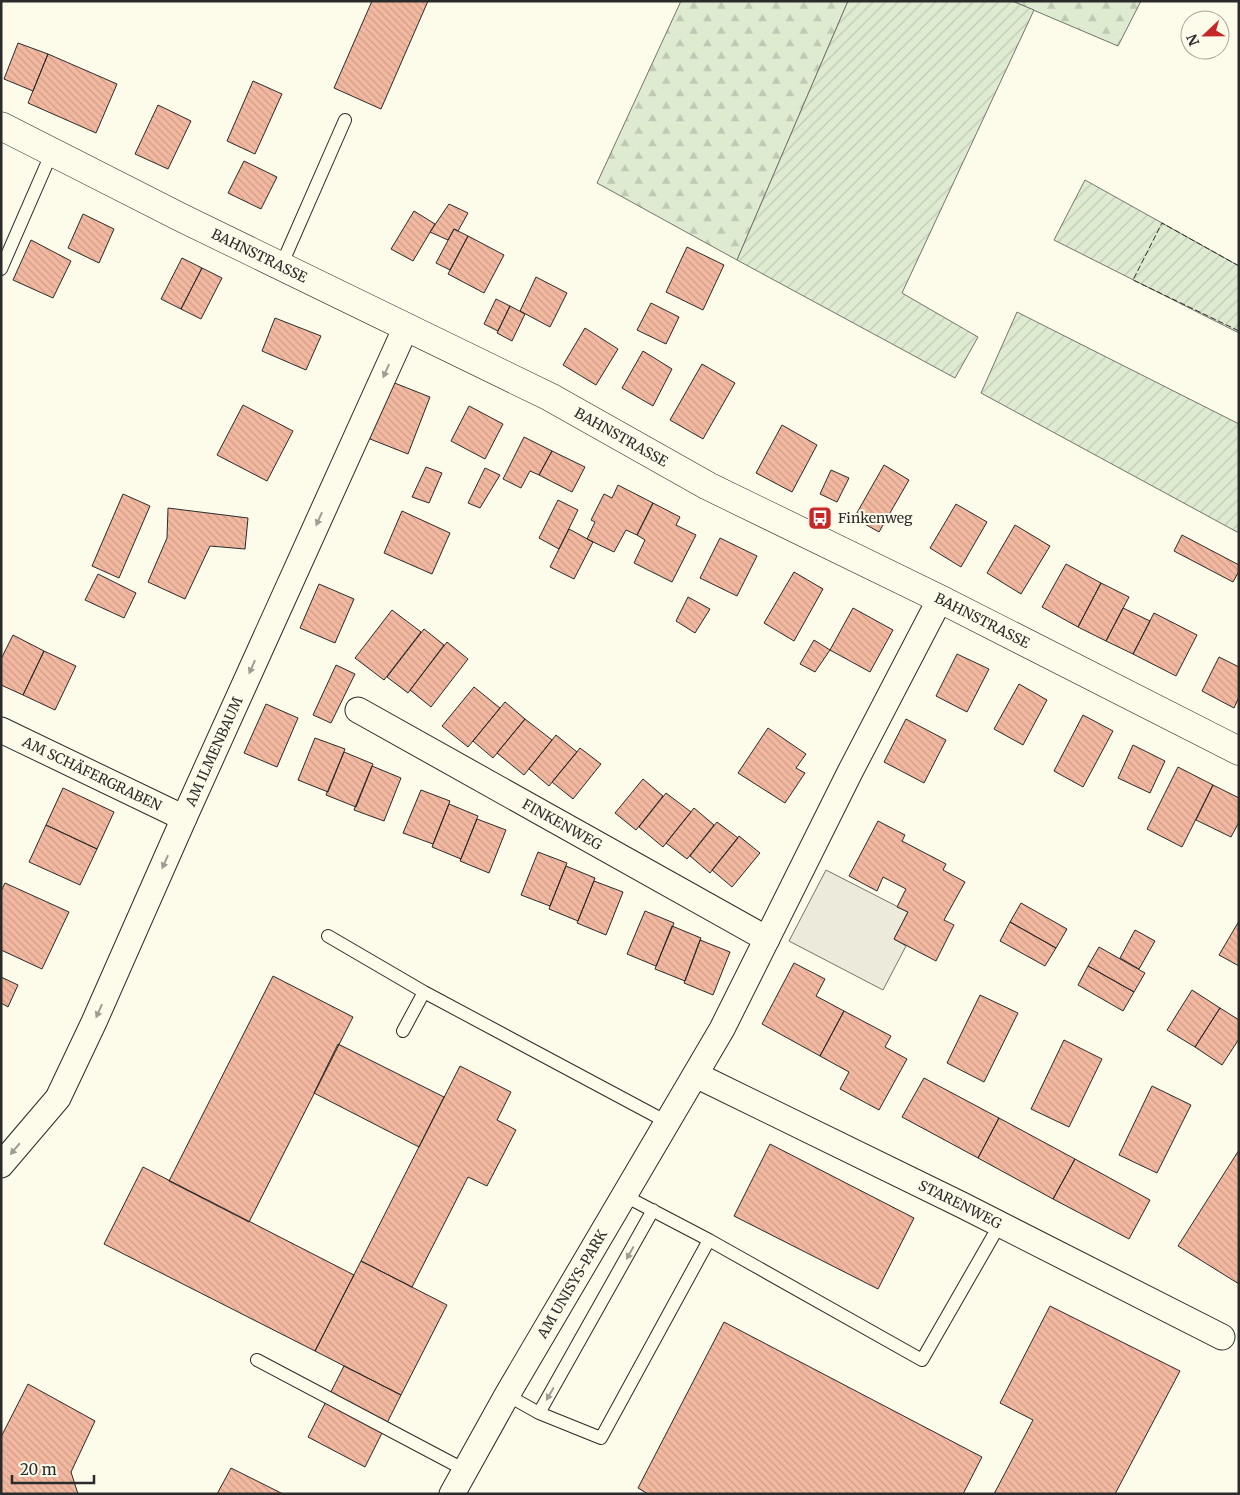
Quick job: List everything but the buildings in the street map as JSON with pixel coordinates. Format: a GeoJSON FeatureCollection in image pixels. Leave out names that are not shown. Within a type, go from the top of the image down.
{"type":"FeatureCollection","features":[{"type":"Feature","properties":{"kind":"street","name":"BAHNSTRASSE"},"geometry":{"type":"LineString","coordinates":[[1,126],[281,266],[550,397],[708,486],[1239,750]]}},
{"type":"Feature","properties":{"kind":"street","name":"AM ILMENBAUM"},"geometry":{"type":"LineString","coordinates":[[1,1165],[58,1098],[94,1022],[406,326]]}},
{"type":"Feature","properties":{"kind":"street"},"geometry":{"type":"LineString","coordinates":[[696,1075],[722,1029],[940,600]]}},
{"type":"Feature","properties":{"kind":"street","name":"FINKENWEG"},"geometry":{"type":"LineString","coordinates":[[358,710],[767,939]]}},
{"type":"Feature","properties":{"kind":"street","name":"AM SCHÄFERGRABEN"},"geometry":{"type":"LineString","coordinates":[[1,730],[184,818]]}},
{"type":"Feature","properties":{"kind":"street","name":"AM UNISYS-PARK"},"geometry":{"type":"LineString","coordinates":[[452,1494],[507,1395],[696,1075]]}},
{"type":"Feature","properties":{"kind":"street","name":"STARENWEG"},"geometry":{"type":"LineString","coordinates":[[696,1075],[1000,1224],[1222,1338]]}},
{"type":"Feature","properties":{"kind":"lane"},"geometry":{"type":"LineString","coordinates":[[281,266],[345,120]]}},
{"type":"Feature","properties":{"kind":"lane"},"geometry":{"type":"LineString","coordinates":[[1,269],[52,152]]}},
{"type":"Feature","properties":{"kind":"lane"},"geometry":{"type":"LineString","coordinates":[[328,936],[424,992],[667,1122]]}},
{"type":"Feature","properties":{"kind":"lane"},"geometry":{"type":"LineString","coordinates":[[403,1031],[424,992]]}},
{"type":"Feature","properties":{"kind":"lane"},"geometry":{"type":"LineString","coordinates":[[624,1196],[709,1240],[922,1360],[1000,1224]]}},
{"type":"Feature","properties":{"kind":"lane"},"geometry":{"type":"LineString","coordinates":[[539,1413],[654,1210]]}},
{"type":"Feature","properties":{"kind":"lane"},"geometry":{"type":"LineString","coordinates":[[507,1395],[539,1413],[601,1438],[709,1240]]}},
{"type":"Feature","properties":{"kind":"lane"},"geometry":{"type":"LineString","coordinates":[[257,1360],[466,1470]]}},
{"type":"Feature","properties":{"kind":"green space"},"geometry":{"type":"Polygon","coordinates":[[[681,1],[848,1],[737,260],[597,183],[681,1]]]}},
{"type":"Feature","properties":{"kind":"green space"},"geometry":{"type":"Polygon","coordinates":[[[848,1],[1012,1],[1034,10],[902,293],[978,337],[955,378],[737,260],[848,1]]]}},
{"type":"Feature","properties":{"kind":"green space"},"geometry":{"type":"Polygon","coordinates":[[[1012,1],[1141,1],[1118,46],[1012,1]]]}},
{"type":"Feature","properties":{"kind":"green space"},"geometry":{"type":"Polygon","coordinates":[[[1085,180],[1239,266],[1239,333],[1054,240],[1085,180]]]}},
{"type":"Feature","properties":{"kind":"green space"},"geometry":{"type":"Polygon","coordinates":[[[1017,312],[1239,424],[1239,533],[981,393],[1017,312]]]}},
{"type":"Feature","properties":{"kind":"shaded area"},"geometry":{"type":"Polygon","coordinates":[[[826,870],[908,912],[894,939],[906,946],[883,990],[789,941],[826,870]]]}},
{"type":"Feature","properties":{"kind":"fence"},"geometry":{"type":"LineString","coordinates":[[1239,266],[1162,223],[1133,280],[1239,331]]}},
{"type":"Feature","properties":{"kind":"place","name":"Finkenweg"},"geometry":{"type":"Point","coordinates":[820,518]}}]}
